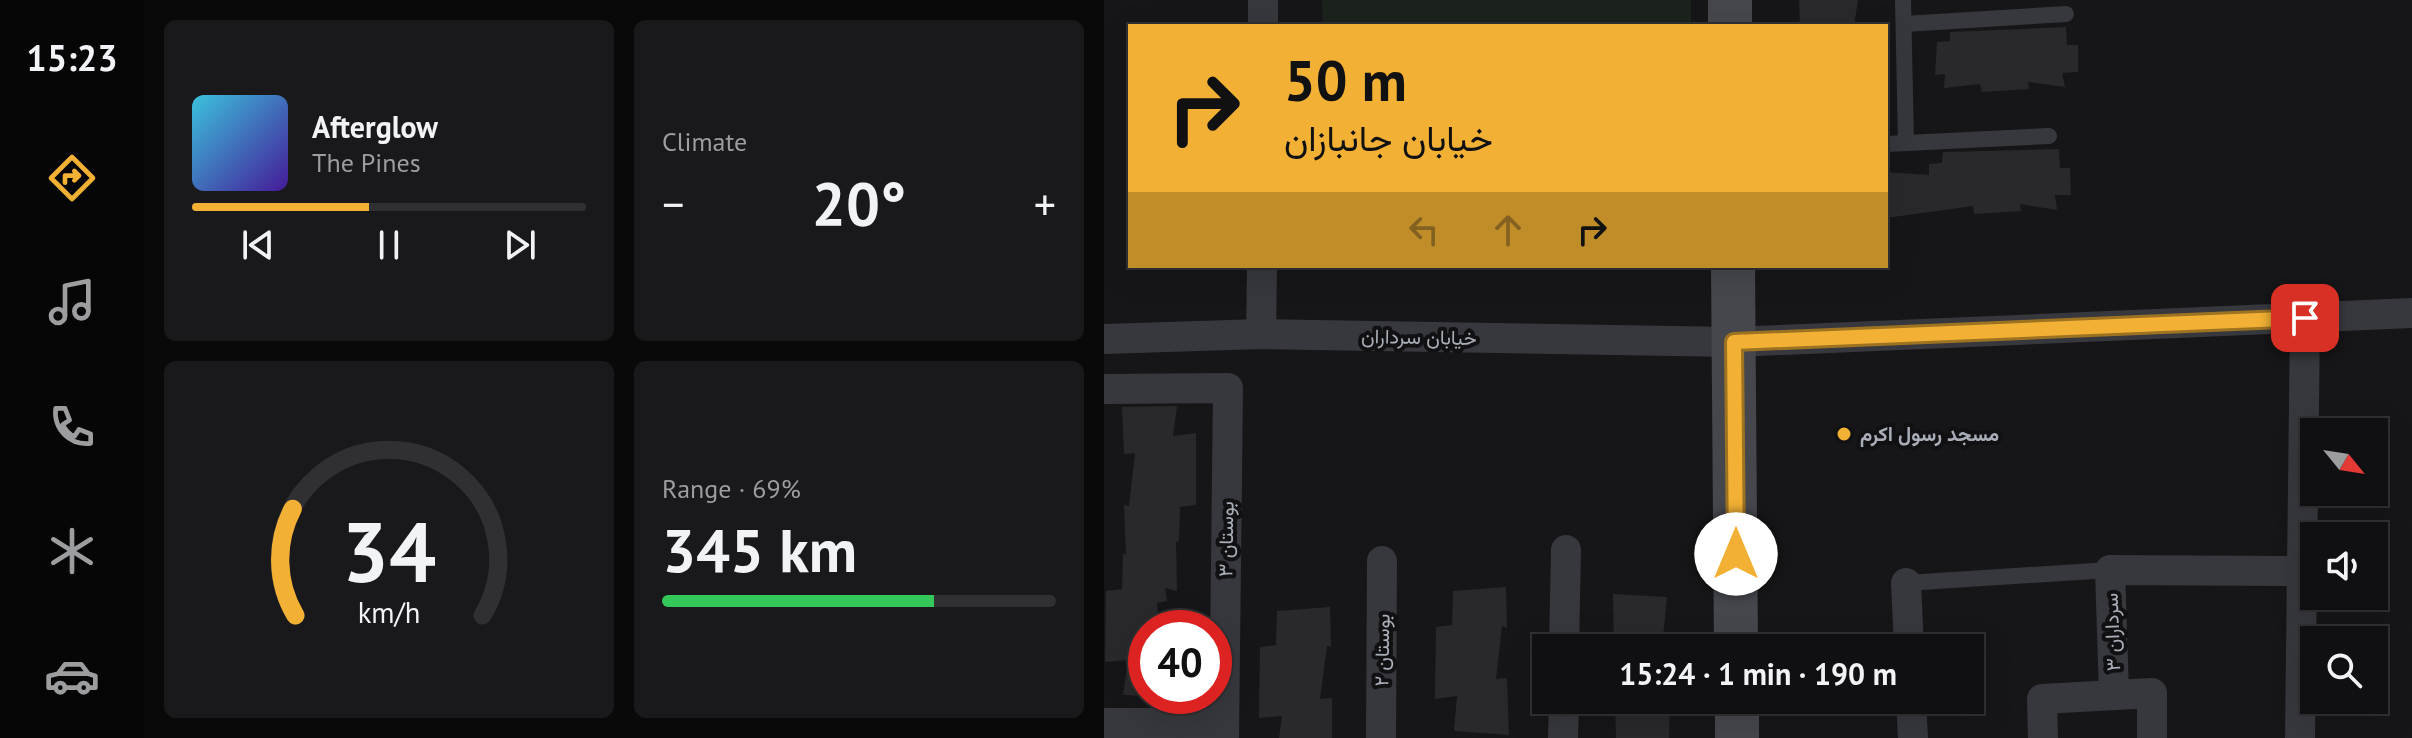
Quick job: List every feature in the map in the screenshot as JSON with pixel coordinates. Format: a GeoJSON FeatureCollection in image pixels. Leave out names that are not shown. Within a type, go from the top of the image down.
{"type":"FeatureCollection","features":[{"type":"Feature","properties":{"kind":"street"},"geometry":{"type":"LineString","coordinates":[[1263,0],[1263,24]]}},
{"type":"Feature","properties":{"kind":"street"},"geometry":{"type":"LineString","coordinates":[[1730,0],[1730,24]]}},
{"type":"Feature","properties":{"kind":"street"},"geometry":{"type":"LineString","coordinates":[[1261,334],[1262,268]]}},
{"type":"Feature","properties":{"kind":"street"},"geometry":{"type":"LineString","coordinates":[[1733,268],[1736,634]]}},
{"type":"Feature","properties":{"kind":"street","name":"خیابان سرداران"},"geometry":{"type":"LineString","coordinates":[[1104,339],[1261,334],[1734,342],[2412,313]]}},
{"type":"Feature","properties":{"kind":"street"},"geometry":{"type":"LineString","coordinates":[[2303,522],[2305,318]]}},
{"type":"Feature","properties":{"kind":"street","name":"بوستان ۳"},"geometry":{"type":"LineString","coordinates":[[1104,389],[1228,388],[1224,730]]}},
{"type":"Feature","properties":{"kind":"street"},"geometry":{"type":"LineString","coordinates":[[1564,634],[1566,550]]}},
{"type":"Feature","properties":{"kind":"street","name":"بوستان ۲"},"geometry":{"type":"LineString","coordinates":[[1381,738],[1382,561]]}},
{"type":"Feature","properties":{"kind":"street"},"geometry":{"type":"LineString","coordinates":[[2110,570],[2300,571]]}},
{"type":"Feature","properties":{"kind":"street","name":"سرداران ۳"},"geometry":{"type":"LineString","coordinates":[[2110,570],[2114,694]]}},
{"type":"Feature","properties":{"kind":"street"},"geometry":{"type":"LineString","coordinates":[[1906,583],[1908,634]]}},
{"type":"Feature","properties":{"kind":"street"},"geometry":{"type":"LineString","coordinates":[[2300,738],[2302,610]]}},
{"type":"Feature","properties":{"kind":"street","name":"سرداران ۳"},"geometry":{"type":"LineString","coordinates":[[2043,738],[2042,699],[2152,693],[2152,738]]}},
{"type":"Feature","properties":{"kind":"street"},"geometry":{"type":"LineString","coordinates":[[1563,738],[1564,714]]}},
{"type":"Feature","properties":{"kind":"street"},"geometry":{"type":"LineString","coordinates":[[1737,714],[1737,738]]}},
{"type":"Feature","properties":{"kind":"street"},"geometry":{"type":"LineString","coordinates":[[1912,714],[1913,738]]}},
{"type":"Feature","properties":{"kind":"street"},"geometry":{"type":"LineString","coordinates":[[1104,723],[1224,730]]}},
{"type":"Feature","properties":{"kind":"lane"},"geometry":{"type":"LineString","coordinates":[[1903,0],[1906,143]]}},
{"type":"Feature","properties":{"kind":"lane"},"geometry":{"type":"LineString","coordinates":[[1904,24],[2066,14]]}},
{"type":"Feature","properties":{"kind":"lane"},"geometry":{"type":"LineString","coordinates":[[1888,144],[2049,136]]}},
{"type":"Feature","properties":{"kind":"lane"},"geometry":{"type":"LineString","coordinates":[[1906,583],[2110,570]]}},
{"type":"Feature","properties":{"kind":"shaded area"},"geometry":{"type":"Polygon","coordinates":[[[1322,0],[1691,0],[1691,24],[1323,24],[1322,0]]]}},
{"type":"Feature","properties":{"kind":"building"},"geometry":{"type":"Polygon","coordinates":[[[1799,0],[1858,0],[1854,24],[1800,24],[1799,0]]]}},
{"type":"Feature","properties":{"kind":"building"},"geometry":{"type":"Polygon","coordinates":[[[2066,27],[2067,45],[2078,45],[2078,72],[2062,73],[2065,87],[2028,82],[2029,89],[1982,92],[1980,84],[1944,88],[1945,74],[1935,75],[1937,42],[1950,41],[1950,32],[2066,27]]]}},
{"type":"Feature","properties":{"kind":"building"},"geometry":{"type":"Polygon","coordinates":[[[2059,149],[2060,168],[2070,168],[2071,195],[2055,195],[2057,210],[2020,204],[2021,211],[1974,214],[1973,206],[1888,218],[1888,172],[1929,175],[1929,164],[1942,163],[1943,152],[2059,149]]]}},
{"type":"Feature","properties":{"kind":"building"},"geometry":{"type":"Polygon","coordinates":[[[1177,406],[1173,436],[1196,433],[1196,505],[1180,507],[1179,541],[1176,542],[1177,591],[1165,588],[1167,601],[1157,603],[1158,610],[1128,610],[1128,660],[1105,662],[1106,591],[1122,589],[1123,554],[1126,554],[1124,505],[1129,506],[1135,453],[1124,454],[1122,407],[1177,406]]]}},
{"type":"Feature","properties":{"kind":"building"},"geometry":{"type":"Polygon","coordinates":[[[1506,587],[1507,628],[1502,626],[1496,679],[1507,678],[1509,735],[1454,731],[1457,696],[1435,699],[1436,627],[1452,625],[1453,591],[1506,587]]]}},
{"type":"Feature","properties":{"kind":"building"},"geometry":{"type":"Polygon","coordinates":[[[1613,594],[1667,597],[1663,634],[1614,634],[1613,594]]]}},
{"type":"Feature","properties":{"kind":"building"},"geometry":{"type":"Polygon","coordinates":[[[1330,607],[1331,647],[1327,646],[1320,699],[1332,698],[1332,738],[1279,738],[1282,716],[1259,718],[1260,647],[1276,645],[1277,611],[1330,607]]]}},
{"type":"Feature","properties":{"kind":"building"},"geometry":{"type":"Polygon","coordinates":[[[1128,660],[1128,695],[1123,695],[1128,660]]]}},
{"type":"Feature","properties":{"kind":"building"},"geometry":{"type":"Polygon","coordinates":[[[1615,714],[1670,714],[1669,738],[1616,738],[1615,714]]]}},
{"type":"Feature","properties":{"kind":"place","name":"مسجد رسول اکرم"},"geometry":{"type":"Point","coordinates":[1844,434]}},
{"type":"Feature","properties":{"kind":"route"},"geometry":{"type":"LineString","coordinates":[[1736,554],[1734,342],[2305,318]]}}]}
